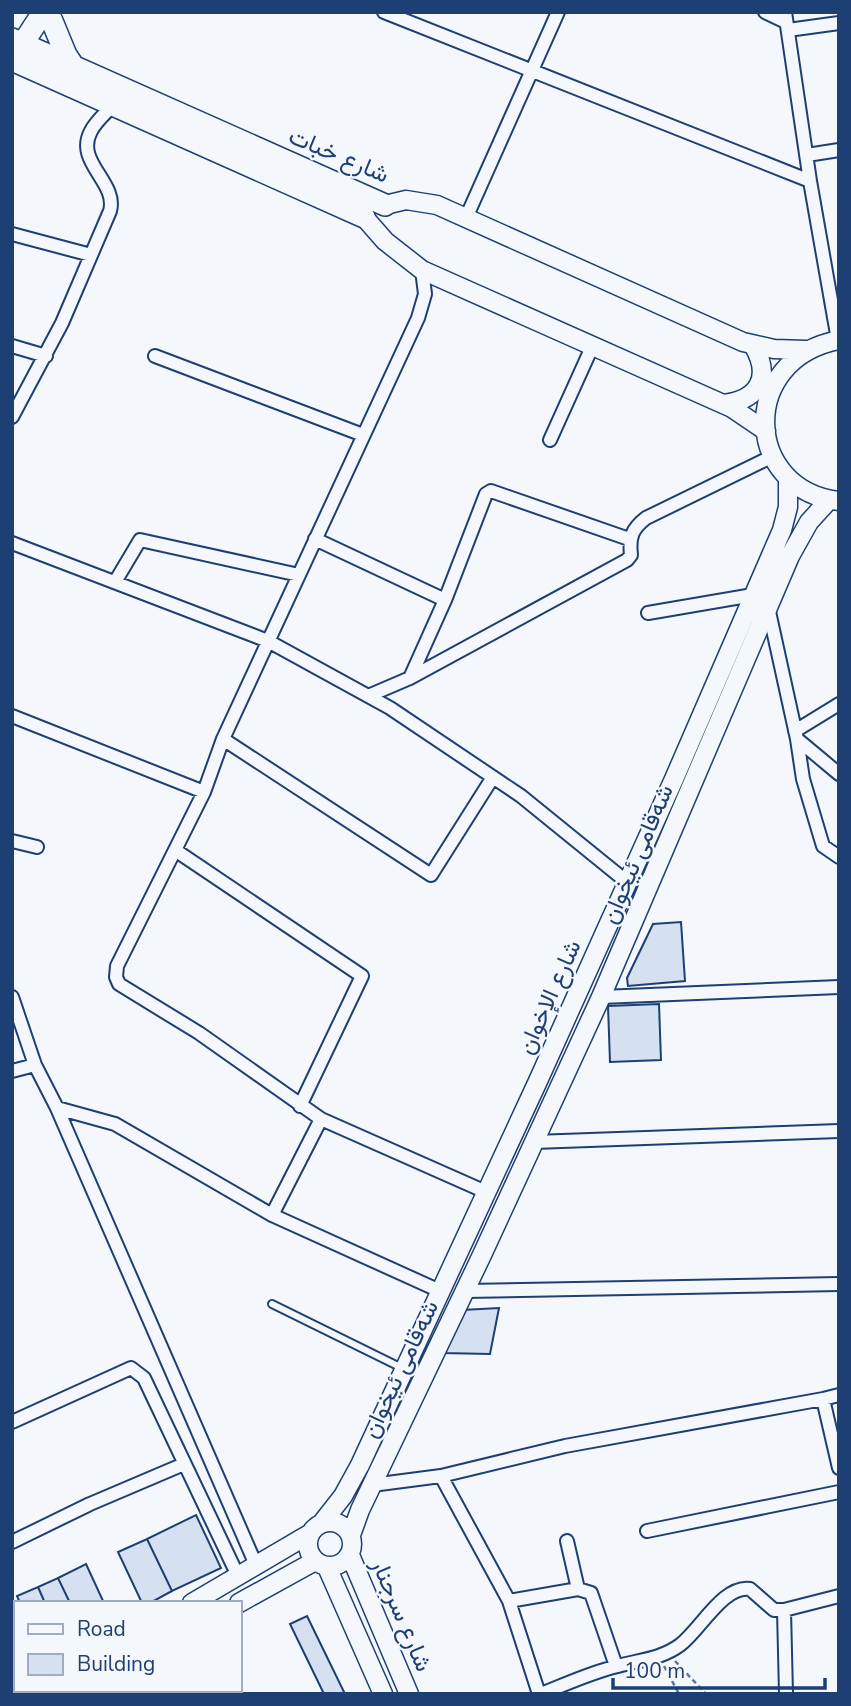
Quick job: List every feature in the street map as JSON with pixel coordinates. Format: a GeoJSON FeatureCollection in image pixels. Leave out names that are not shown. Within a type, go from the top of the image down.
{"type":"FeatureCollection","features":[{"type":"Feature","properties":{"kind":"main road"},"geometry":{"type":"LineString","coordinates":[[15,47],[47,15],[74,67]]}},
{"type":"Feature","properties":{"kind":"main road","name":"شارع خبات"},"geometry":{"type":"LineString","coordinates":[[15,47],[74,67],[385,205],[397,200],[415,200],[437,205],[754,345],[806,350]]}},
{"type":"Feature","properties":{"kind":"main road","name":"شارع خبات"},"geometry":{"type":"LineString","coordinates":[[15,47],[112,106],[364,217],[391,246],[422,270],[723,404],[766,431]]}},
{"type":"Feature","properties":{"kind":"main road"},"geometry":{"type":"LineString","coordinates":[[834,501],[807,492],[788,478],[773,456],[766,431],[766,409],[775,381],[794,359],[806,350],[839,340]]}},
{"type":"Feature","properties":{"kind":"main road"},"geometry":{"type":"LineString","coordinates":[[723,404],[738,402],[753,395],[762,378],[762,362],[754,345]]}},
{"type":"Feature","properties":{"kind":"main road","name":"شارع الإخوان"},"geometry":{"type":"LineString","coordinates":[[316,1528],[352,1481],[538,1081],[787,517],[788,478]]}},
{"type":"Feature","properties":{"kind":"main road","name":"شەقامی ئیخوان"},"geometry":{"type":"LineString","coordinates":[[351,1535],[601,998],[790,556],[809,522],[834,501]]}},
{"type":"Feature","properties":{"kind":"main road"},"geometry":{"type":"LineString","coordinates":[[787,517],[796,512],[801,513],[809,522]]}},
{"type":"Feature","properties":{"kind":"main road"},"geometry":{"type":"LineString","coordinates":[[538,1081],[558,1090]]}},
{"type":"Feature","properties":{"kind":"main road"},"geometry":{"type":"LineString","coordinates":[[195,1601],[328,1522],[341,1525],[351,1535],[350,1555],[340,1564],[321,1564],[242,1602]]}},
{"type":"Feature","properties":{"kind":"main road"},"geometry":{"type":"LineString","coordinates":[[316,1528],[308,1545],[321,1564]]}},
{"type":"Feature","properties":{"kind":"main road","name":"شارع سرجنار"},"geometry":{"type":"LineString","coordinates":[[350,1555],[409,1694]]}},
{"type":"Feature","properties":{"kind":"main road","name":"شارع سرجنار"},"geometry":{"type":"LineString","coordinates":[[321,1564],[347,1609],[383,1694]]}},
{"type":"Feature","properties":{"kind":"main road"},"geometry":{"type":"LineString","coordinates":[[347,1609],[368,1598]]}},
{"type":"Feature","properties":{"kind":"street"},"geometry":{"type":"LineString","coordinates":[[384,12],[810,181]]}},
{"type":"Feature","properties":{"kind":"street"},"geometry":{"type":"LineString","coordinates":[[466,218],[558,12]]}},
{"type":"Feature","properties":{"kind":"street"},"geometry":{"type":"LineString","coordinates":[[765,12],[786,21],[839,23]]}},
{"type":"Feature","properties":{"kind":"street"},"geometry":{"type":"LineString","coordinates":[[786,21],[810,181],[839,340]]}},
{"type":"Feature","properties":{"kind":"street"},"geometry":{"type":"LineString","coordinates":[[12,417],[46,356],[112,204],[110,193],[91,163],[88,139],[95,125],[112,106]]}},
{"type":"Feature","properties":{"kind":"street"},"geometry":{"type":"LineString","coordinates":[[807,155],[839,149]]}},
{"type":"Feature","properties":{"kind":"street"},"geometry":{"type":"LineString","coordinates":[[12,234],[91,255]]}},
{"type":"Feature","properties":{"kind":"street"},"geometry":{"type":"LineString","coordinates":[[422,270],[425,294],[422,306],[223,739],[204,792],[117,966],[116,977],[119,984],[199,1033],[321,1119],[486,1192]]}},
{"type":"Feature","properties":{"kind":"street"},"geometry":{"type":"LineString","coordinates":[[12,345],[46,356]]}},
{"type":"Feature","properties":{"kind":"street"},"geometry":{"type":"LineString","coordinates":[[550,440],[592,347]]}},
{"type":"Feature","properties":{"kind":"street"},"geometry":{"type":"LineString","coordinates":[[155,356],[363,435]]}},
{"type":"Feature","properties":{"kind":"street"},"geometry":{"type":"LineString","coordinates":[[368,696],[410,678],[627,560],[631,555],[629,539],[635,527],[646,518],[773,456]]}},
{"type":"Feature","properties":{"kind":"street"},"geometry":{"type":"LineString","coordinates":[[410,678],[445,600],[486,494],[491,491],[629,539]]}},
{"type":"Feature","properties":{"kind":"street"},"geometry":{"type":"LineString","coordinates":[[315,539],[445,600]]}},
{"type":"Feature","properties":{"kind":"street"},"geometry":{"type":"LineString","coordinates":[[115,582],[140,540],[299,575]]}},
{"type":"Feature","properties":{"kind":"street"},"geometry":{"type":"LineString","coordinates":[[12,543],[268,641],[390,708],[521,796],[627,883]]}},
{"type":"Feature","properties":{"kind":"street"},"geometry":{"type":"LineString","coordinates":[[648,613],[753,595]]}},
{"type":"Feature","properties":{"kind":"street"},"geometry":{"type":"LineString","coordinates":[[768,607],[803,779],[823,846],[839,857]]}},
{"type":"Feature","properties":{"kind":"street"},"geometry":{"type":"LineString","coordinates":[[796,735],[839,704]]}},
{"type":"Feature","properties":{"kind":"street"},"geometry":{"type":"LineString","coordinates":[[12,716],[204,792]]}},
{"type":"Feature","properties":{"kind":"street"},"geometry":{"type":"LineString","coordinates":[[796,735],[839,774]]}},
{"type":"Feature","properties":{"kind":"street"},"geometry":{"type":"LineString","coordinates":[[223,739],[431,875],[493,777]]}},
{"type":"Feature","properties":{"kind":"street"},"geometry":{"type":"LineString","coordinates":[[12,841],[37,847]]}},
{"type":"Feature","properties":{"kind":"street"},"geometry":{"type":"LineString","coordinates":[[175,850],[362,976],[300,1105]]}},
{"type":"Feature","properties":{"kind":"street"},"geometry":{"type":"LineString","coordinates":[[601,998],[839,986]]}},
{"type":"Feature","properties":{"kind":"street"},"geometry":{"type":"LineString","coordinates":[[12,997],[36,1065],[256,1566]]}},
{"type":"Feature","properties":{"kind":"street"},"geometry":{"type":"LineString","coordinates":[[12,1071],[36,1065]]}},
{"type":"Feature","properties":{"kind":"street"},"geometry":{"type":"LineString","coordinates":[[57,1108],[115,1124],[272,1215],[440,1291]]}},
{"type":"Feature","properties":{"kind":"street"},"geometry":{"type":"LineString","coordinates":[[272,1215],[321,1119]]}},
{"type":"Feature","properties":{"kind":"street"},"geometry":{"type":"LineString","coordinates":[[534,1142],[839,1131]]}},
{"type":"Feature","properties":{"kind":"street"},"geometry":{"type":"LineString","coordinates":[[465,1291],[839,1284]]}},
{"type":"Feature","properties":{"kind":"street"},"geometry":{"type":"LineString","coordinates":[[12,1422],[131,1368],[144,1378],[237,1576]]}},
{"type":"Feature","properties":{"kind":"street"},"geometry":{"type":"LineString","coordinates":[[372,1485],[441,1476],[565,1446],[839,1395]]}},
{"type":"Feature","properties":{"kind":"street"},"geometry":{"type":"LineString","coordinates":[[823,1399],[839,1468]]}},
{"type":"Feature","properties":{"kind":"street"},"geometry":{"type":"LineString","coordinates":[[12,1542],[90,1504],[184,1464]]}},
{"type":"Feature","properties":{"kind":"street"},"geometry":{"type":"LineString","coordinates":[[441,1476],[509,1601],[540,1694],[616,1666],[659,1657],[693,1635],[727,1594],[736,1590],[750,1589],[774,1610],[784,1610],[839,1596]]}},
{"type":"Feature","properties":{"kind":"street"},"geometry":{"type":"LineString","coordinates":[[647,1531],[839,1492]]}},
{"type":"Feature","properties":{"kind":"street"},"geometry":{"type":"LineString","coordinates":[[567,1541],[578,1589]]}},
{"type":"Feature","properties":{"kind":"street"},"geometry":{"type":"LineString","coordinates":[[509,1601],[578,1589],[591,1593],[616,1666]]}},
{"type":"Feature","properties":{"kind":"street"},"geometry":{"type":"LineString","coordinates":[[784,1610],[786,1694]]}},
{"type":"Feature","properties":{"kind":"lane"},"geometry":{"type":"LineString","coordinates":[[272,1304],[404,1369]]}},
{"type":"Feature","properties":{"kind":"path"},"geometry":{"type":"LineString","coordinates":[[679,1694],[664,1667],[674,1660],[706,1694]]}},
{"type":"Feature","properties":{"kind":"building"},"geometry":{"type":"Polygon","coordinates":[[[681,922],[685,981],[628,986],[627,978],[653,924],[681,922]]]}},
{"type":"Feature","properties":{"kind":"building"},"geometry":{"type":"Polygon","coordinates":[[[659,1004],[661,1060],[610,1062],[608,1006],[659,1004]]]}},
{"type":"Feature","properties":{"kind":"building"},"geometry":{"type":"Polygon","coordinates":[[[499,1308],[490,1354],[442,1353],[462,1310],[499,1308]]]}},
{"type":"Feature","properties":{"kind":"building"},"geometry":{"type":"Polygon","coordinates":[[[196,1515],[221,1568],[172,1591],[147,1539],[196,1515]]]}},
{"type":"Feature","properties":{"kind":"building"},"geometry":{"type":"Polygon","coordinates":[[[147,1539],[172,1591],[154,1601],[141,1601],[118,1552],[147,1539]]]}},
{"type":"Feature","properties":{"kind":"building"},"geometry":{"type":"Polygon","coordinates":[[[86,1564],[103,1601],[69,1601],[58,1578],[86,1564]]]}},
{"type":"Feature","properties":{"kind":"building"},"geometry":{"type":"Polygon","coordinates":[[[58,1578],[69,1601],[44,1601],[38,1587],[58,1578]]]}},
{"type":"Feature","properties":{"kind":"building"},"geometry":{"type":"Polygon","coordinates":[[[38,1587],[44,1601],[19,1601],[17,1596],[38,1587]]]}},
{"type":"Feature","properties":{"kind":"building"},"geometry":{"type":"Polygon","coordinates":[[[307,1616],[345,1694],[324,1694],[290,1624],[307,1616]]]}}]}
